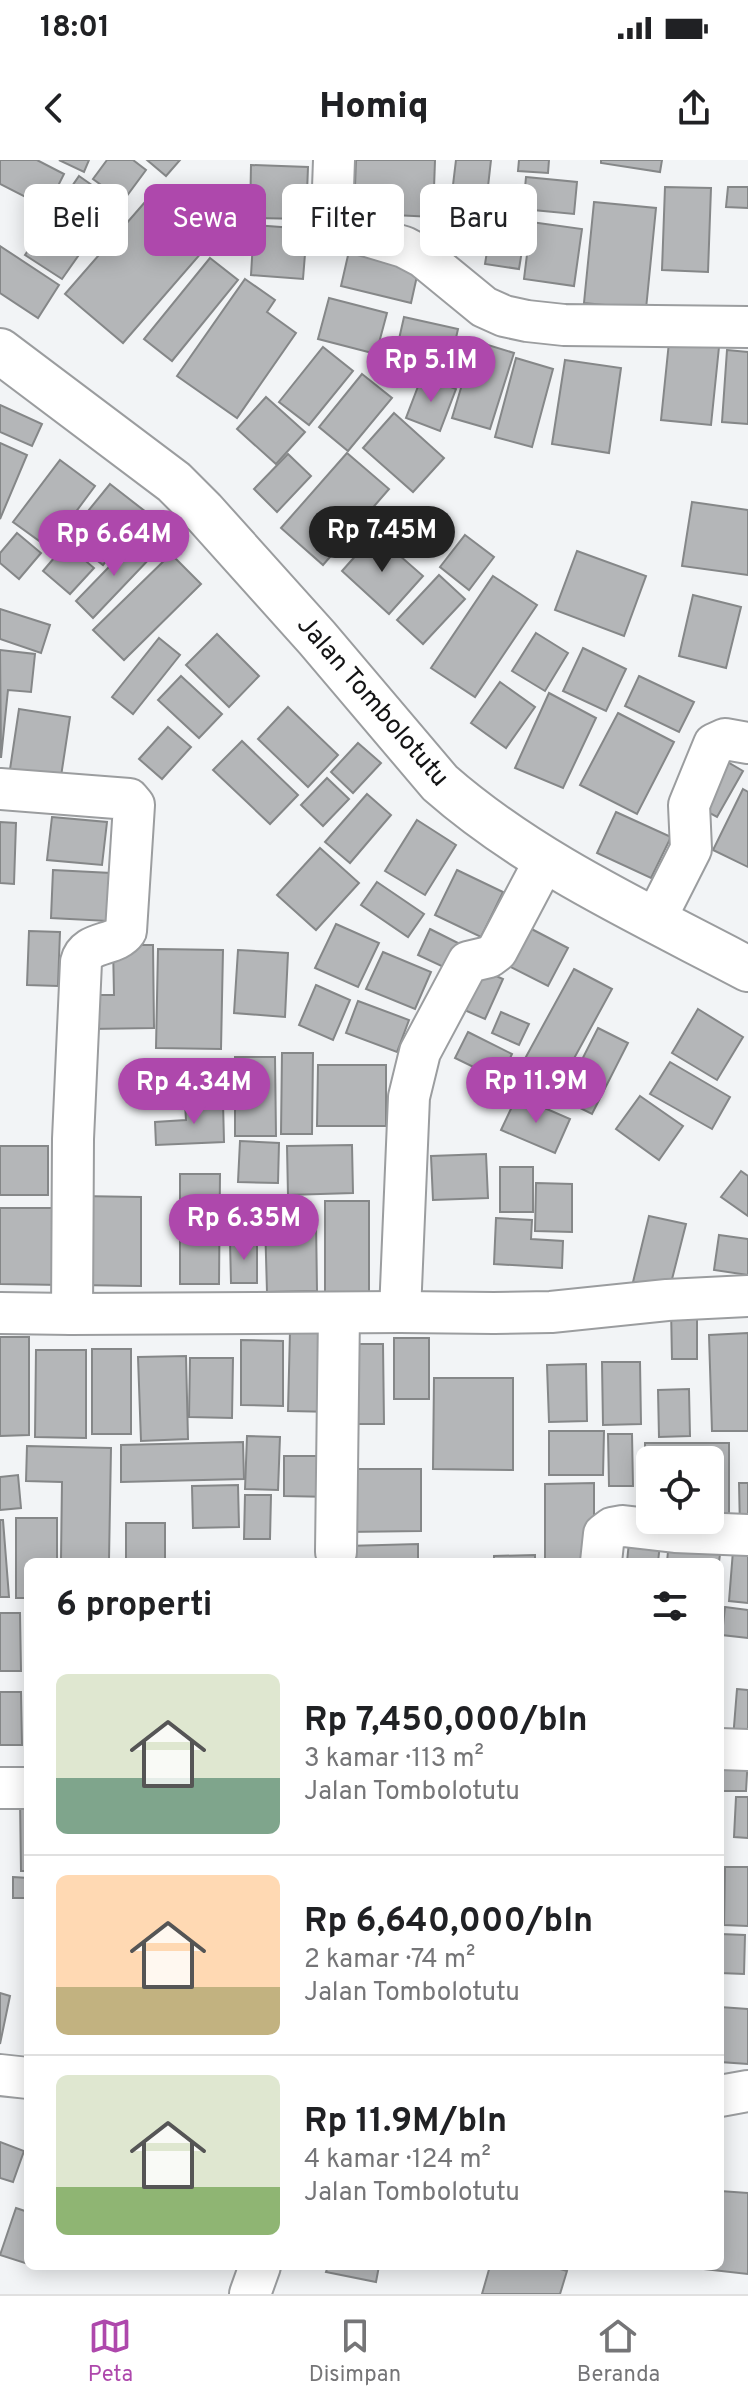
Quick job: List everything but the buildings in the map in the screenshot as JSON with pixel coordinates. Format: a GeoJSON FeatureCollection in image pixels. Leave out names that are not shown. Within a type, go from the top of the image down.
{"type":"FeatureCollection","features":[{"type":"Feature","properties":{"kind":"street"},"geometry":{"type":"LineString","coordinates":[[334,160],[332,216],[337,227],[404,247],[423,257],[473,298],[504,316],[564,325],[748,327]]}},
{"type":"Feature","properties":{"kind":"street","name":"Jalan Tombolotutu"},"geometry":{"type":"LineString","coordinates":[[0,351],[174,482],[233,542],[440,783],[468,807],[545,860],[748,969]]}},
{"type":"Feature","properties":{"kind":"street"},"geometry":{"type":"LineString","coordinates":[[655,920],[691,849],[689,805],[714,744],[721,739],[748,743]]}},
{"type":"Feature","properties":{"kind":"street"},"geometry":{"type":"LineString","coordinates":[[0,789],[129,799],[134,805],[126,931],[122,937],[87,950],[81,962],[73,1139],[72,1314]]}},
{"type":"Feature","properties":{"kind":"street"},"geometry":{"type":"LineString","coordinates":[[400,1312],[409,1097],[420,1052],[468,962],[489,957],[497,951],[545,860]]}},
{"type":"Feature","properties":{"kind":"street"},"geometry":{"type":"LineString","coordinates":[[0,1313],[551,1312],[667,1300],[748,1296]]}},
{"type":"Feature","properties":{"kind":"street"},"geometry":{"type":"LineString","coordinates":[[336,1552],[339,1313]]}},
{"type":"Feature","properties":{"kind":"street"},"geometry":{"type":"LineString","coordinates":[[601,1558],[604,1534],[612,1528],[623,1526],[748,1535]]}},
{"type":"Feature","properties":{"kind":"street"},"geometry":{"type":"LineString","coordinates":[[724,1749],[748,1750]]}},
{"type":"Feature","properties":{"kind":"street"},"geometry":{"type":"LineString","coordinates":[[0,1788],[24,1788]]}},
{"type":"Feature","properties":{"kind":"street"},"geometry":{"type":"LineString","coordinates":[[0,2075],[24,2078]]}},
{"type":"Feature","properties":{"kind":"street"},"geometry":{"type":"LineString","coordinates":[[724,2095],[748,2091]]}},
{"type":"Feature","properties":{"kind":"street"},"geometry":{"type":"LineString","coordinates":[[250,2294],[259,2270]]}}]}
